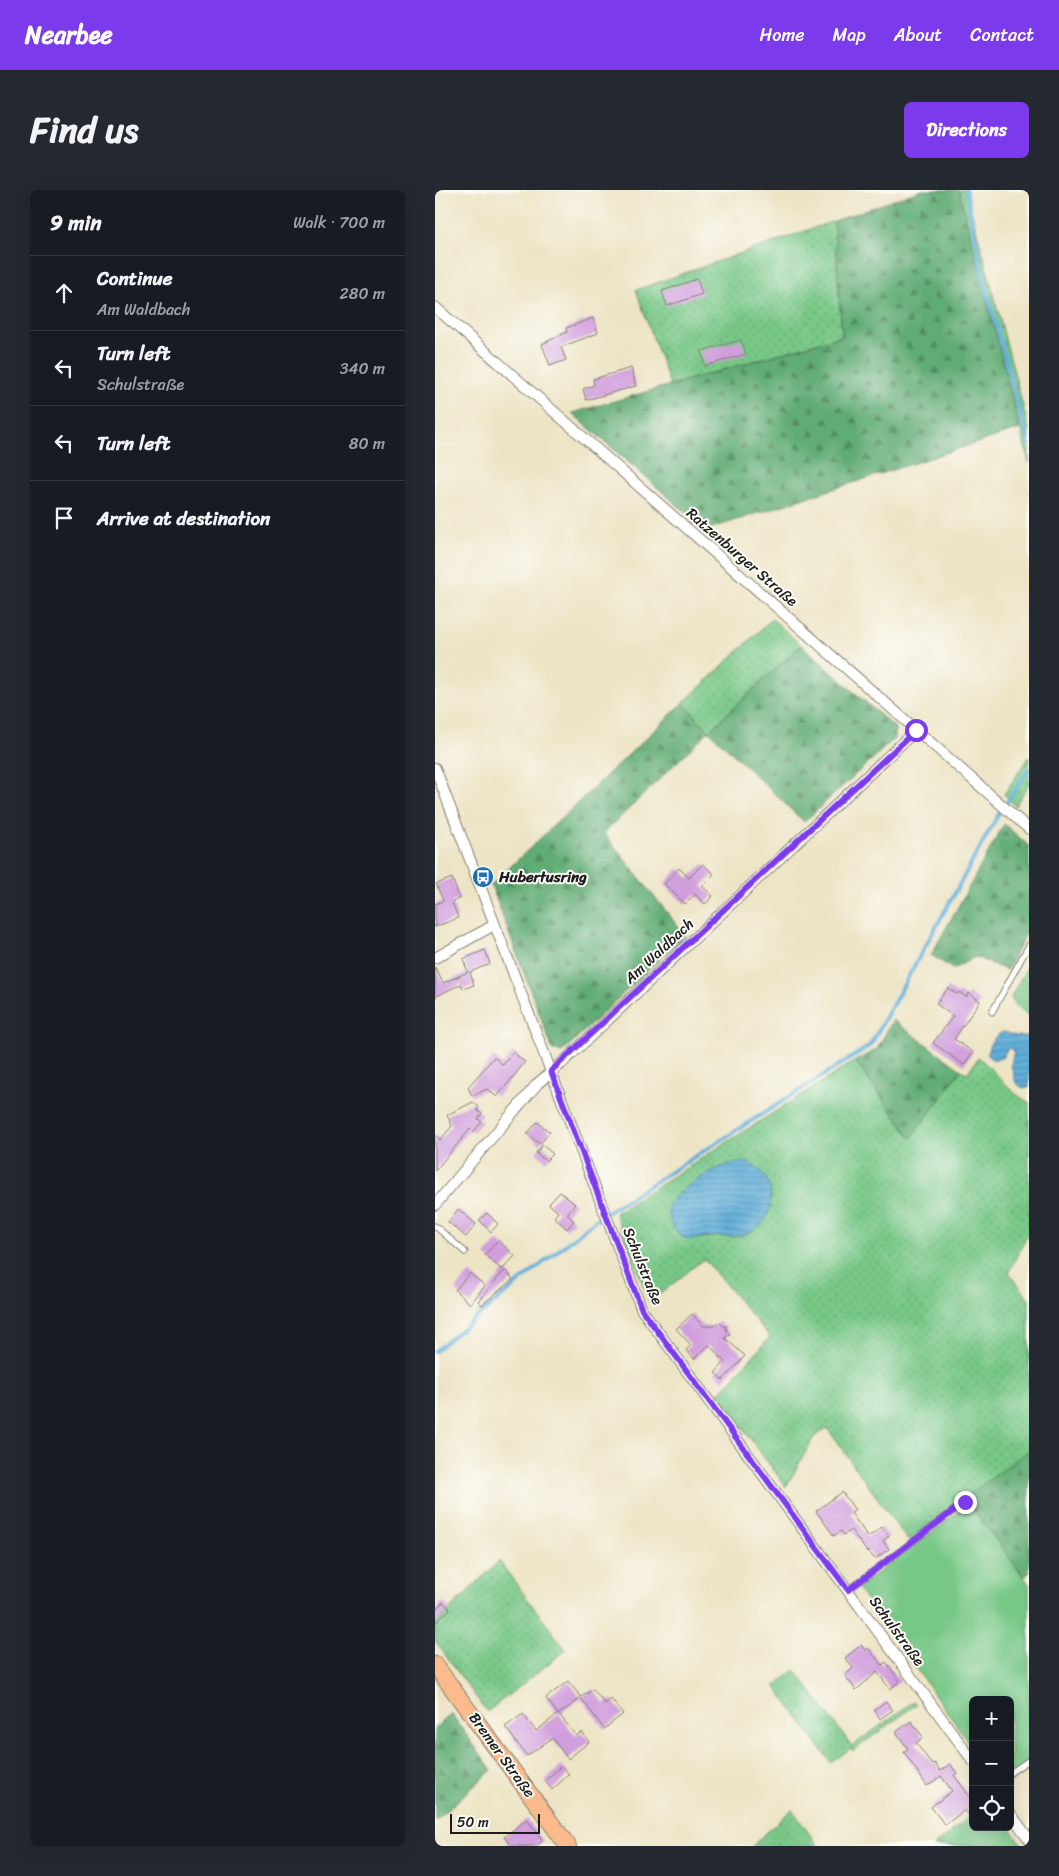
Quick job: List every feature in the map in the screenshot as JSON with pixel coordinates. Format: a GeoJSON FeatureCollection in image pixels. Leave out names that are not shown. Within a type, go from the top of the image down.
{"type":"FeatureCollection","features":[{"type":"Feature","properties":{"kind":"main road","name":"Bremer Straße"},"geometry":{"type":"LineString","coordinates":[[435,1665],[568,1846]]}},
{"type":"Feature","properties":{"kind":"street","name":"Ratzenburger Straße"},"geometry":{"type":"LineString","coordinates":[[435,307],[1029,829]]}},
{"type":"Feature","properties":{"kind":"street","name":"Am Waldbach"},"geometry":{"type":"LineString","coordinates":[[435,1205],[538,1083],[916,730]]}},
{"type":"Feature","properties":{"kind":"street","name":"Schulstraße"},"geometry":{"type":"LineString","coordinates":[[435,768],[642,1310],[969,1756]]}},
{"type":"Feature","properties":{"kind":"street"},"geometry":{"type":"LineString","coordinates":[[435,958],[494,925]]}},
{"type":"Feature","properties":{"kind":"street"},"geometry":{"type":"LineString","coordinates":[[1014,1818],[1029,1839]]}},
{"type":"Feature","properties":{"kind":"lane"},"geometry":{"type":"LineString","coordinates":[[992,1012],[1029,945]]}},
{"type":"Feature","properties":{"kind":"lane"},"geometry":{"type":"LineString","coordinates":[[435,1226],[465,1252]]}},
{"type":"Feature","properties":{"kind":"lane"},"geometry":{"type":"LineString","coordinates":[[848,1590],[965,1502]]}},
{"type":"Feature","properties":{"kind":"lane"},"geometry":{"type":"LineString","coordinates":[[1014,1770],[1029,1760]]}},
{"type":"Feature","properties":{"kind":"green space"},"geometry":{"type":"Polygon","coordinates":[[[922,190],[959,190],[1020,429],[706,530],[572,413],[842,336],[834,221],[922,190]]]}},
{"type":"Feature","properties":{"kind":"green space"},"geometry":{"type":"Polygon","coordinates":[[[959,190],[966,190],[1029,429],[1029,463],[959,190]]]}},
{"type":"Feature","properties":{"kind":"green space"},"geometry":{"type":"Polygon","coordinates":[[[834,221],[842,336],[670,385],[636,290],[834,221]]]}},
{"type":"Feature","properties":{"kind":"green space"},"geometry":{"type":"Polygon","coordinates":[[[772,619],[801,645],[709,731],[683,703],[772,619]]]}},
{"type":"Feature","properties":{"kind":"green space"},"geometry":{"type":"Polygon","coordinates":[[[801,645],[895,728],[895,738],[804,822],[709,731],[801,645]]]}},
{"type":"Feature","properties":{"kind":"green space"},"geometry":{"type":"Polygon","coordinates":[[[683,703],[709,731],[604,833],[685,935],[562,1052],[553,1051],[491,885],[683,703]]]}},
{"type":"Feature","properties":{"kind":"green space"},"geometry":{"type":"Polygon","coordinates":[[[1029,757],[1029,784],[1015,806],[1004,794],[1029,757]]]}},
{"type":"Feature","properties":{"kind":"green space"},"geometry":{"type":"Polygon","coordinates":[[[1004,824],[1029,846],[1029,928],[1007,970],[975,957],[953,969],[931,955],[1004,824]]]}},
{"type":"Feature","properties":{"kind":"green space"},"geometry":{"type":"Polygon","coordinates":[[[1029,963],[1029,1016],[1015,1007],[1011,997],[1029,963]]]}},
{"type":"Feature","properties":{"kind":"green space"},"geometry":{"type":"Polygon","coordinates":[[[893,1020],[961,1070],[911,1138],[855,1061],[877,1049],[893,1020]]]}},
{"type":"Feature","properties":{"kind":"green space"},"geometry":{"type":"Polygon","coordinates":[[[979,1057],[1016,1094],[1029,1103],[1029,1231],[1009,1272],[1029,1299],[1029,1450],[908,1541],[827,1428],[814,1437],[786,1487],[718,1395],[770,1337],[704,1259],[650,1302],[615,1213],[855,1061],[911,1138],[961,1070],[967,1073],[979,1057]]]}},
{"type":"Feature","properties":{"kind":"green space"},"geometry":{"type":"Polygon","coordinates":[[[1029,1450],[1029,1573],[1024,1577],[965,1498],[1029,1450]]]}},
{"type":"Feature","properties":{"kind":"green space"},"geometry":{"type":"Polygon","coordinates":[[[969,1504],[1029,1584],[1029,1768],[1014,1779],[1014,1696],[969,1696],[969,1742],[858,1588],[969,1504]]]}},
{"type":"Feature","properties":{"kind":"green space"},"geometry":{"type":"Polygon","coordinates":[[[499,1561],[566,1650],[487,1712],[435,1641],[435,1624],[499,1561]]]}},
{"type":"Feature","properties":{"kind":"green space"},"geometry":{"type":"Polygon","coordinates":[[[795,1670],[852,1746],[914,1701],[917,1704],[853,1751],[851,1748],[831,1763],[775,1686],[795,1670]]]}},
{"type":"Feature","properties":{"kind":"green space"},"geometry":{"type":"Polygon","coordinates":[[[451,1713],[492,1770],[435,1821],[435,1728],[451,1713]]]}},
{"type":"Feature","properties":{"kind":"green space"},"geometry":{"type":"Polygon","coordinates":[[[792,1809],[818,1846],[752,1846],[792,1809]]]}},
{"type":"Feature","properties":{"kind":"green space"},"geometry":{"type":"Polygon","coordinates":[[[969,1817],[969,1831],[1012,1831],[1023,1846],[934,1846],[969,1817]]]}},
{"type":"Feature","properties":{"kind":"water"},"geometry":{"type":"Polygon","coordinates":[[[1004,1032],[1016,1036],[1029,1036],[1029,1088],[1023,1088],[1016,1083],[1011,1065],[1014,1050],[1008,1048],[1002,1058],[990,1058],[988,1054],[991,1043],[999,1034],[1004,1032]]]}},
{"type":"Feature","properties":{"kind":"water"},"geometry":{"type":"Polygon","coordinates":[[[745,1162],[761,1172],[767,1179],[770,1188],[771,1200],[769,1211],[759,1226],[752,1232],[734,1236],[690,1239],[679,1234],[668,1216],[668,1209],[673,1199],[692,1183],[714,1170],[745,1162]]]}},
{"type":"Feature","properties":{"kind":"building"},"geometry":{"type":"Polygon","coordinates":[[[697,279],[702,294],[667,306],[662,291],[697,279]]]}},
{"type":"Feature","properties":{"kind":"building"},"geometry":{"type":"Polygon","coordinates":[[[593,318],[598,333],[561,347],[566,360],[550,366],[542,344],[567,332],[566,328],[593,318]]]}},
{"type":"Feature","properties":{"kind":"building"},"geometry":{"type":"Polygon","coordinates":[[[741,340],[746,354],[705,366],[701,351],[741,340]]]}},
{"type":"Feature","properties":{"kind":"building"},"geometry":{"type":"Polygon","coordinates":[[[631,368],[636,386],[586,400],[583,389],[594,385],[593,379],[631,368]]]}},
{"type":"Feature","properties":{"kind":"building"},"geometry":{"type":"Polygon","coordinates":[[[703,864],[714,874],[702,886],[713,896],[705,904],[695,894],[685,904],[664,884],[679,868],[689,878],[703,864]]]}},
{"type":"Feature","properties":{"kind":"building"},"geometry":{"type":"Polygon","coordinates":[[[452,878],[460,899],[452,902],[458,918],[435,927],[435,904],[443,901],[436,884],[452,878]]]}},
{"type":"Feature","properties":{"kind":"building"},"geometry":{"type":"Polygon","coordinates":[[[485,950],[490,964],[470,972],[474,985],[463,989],[461,984],[435,997],[435,967],[443,983],[468,972],[463,959],[485,950]]]}},
{"type":"Feature","properties":{"kind":"building"},"geometry":{"type":"Polygon","coordinates":[[[948,988],[966,997],[969,993],[980,1001],[954,1039],[973,1052],[964,1065],[933,1043],[953,1016],[936,1004],[948,988]]]}},
{"type":"Feature","properties":{"kind":"building"},"geometry":{"type":"Polygon","coordinates":[[[513,1052],[525,1062],[497,1097],[487,1089],[472,1096],[468,1087],[494,1057],[503,1065],[513,1052]]]}},
{"type":"Feature","properties":{"kind":"building"},"geometry":{"type":"Polygon","coordinates":[[[473,1102],[479,1107],[477,1110],[482,1114],[478,1119],[482,1122],[473,1132],[470,1129],[435,1171],[435,1134],[440,1140],[452,1126],[447,1115],[473,1102]]]}},
{"type":"Feature","properties":{"kind":"building"},"geometry":{"type":"Polygon","coordinates":[[[537,1122],[550,1132],[540,1144],[527,1134],[537,1122]]]}},
{"type":"Feature","properties":{"kind":"building"},"geometry":{"type":"Polygon","coordinates":[[[542,1145],[553,1154],[546,1161],[536,1153],[542,1145]]]}},
{"type":"Feature","properties":{"kind":"building"},"geometry":{"type":"Polygon","coordinates":[[[560,1192],[575,1204],[567,1214],[574,1221],[567,1229],[554,1217],[558,1212],[549,1204],[560,1192]]]}},
{"type":"Feature","properties":{"kind":"building"},"geometry":{"type":"Polygon","coordinates":[[[458,1209],[476,1224],[466,1237],[448,1222],[458,1209]]]}},
{"type":"Feature","properties":{"kind":"building"},"geometry":{"type":"Polygon","coordinates":[[[487,1213],[498,1224],[491,1232],[479,1220],[487,1213]]]}},
{"type":"Feature","properties":{"kind":"building"},"geometry":{"type":"Polygon","coordinates":[[[498,1240],[515,1256],[502,1270],[485,1255],[498,1240]]]}},
{"type":"Feature","properties":{"kind":"building"},"geometry":{"type":"Polygon","coordinates":[[[505,1270],[513,1279],[482,1305],[478,1301],[505,1270]]]}},
{"type":"Feature","properties":{"kind":"building"},"geometry":{"type":"Polygon","coordinates":[[[470,1273],[485,1286],[470,1304],[455,1290],[470,1273]]]}},
{"type":"Feature","properties":{"kind":"building"},"geometry":{"type":"Polygon","coordinates":[[[692,1314],[703,1326],[714,1326],[719,1322],[726,1326],[726,1330],[730,1334],[725,1338],[745,1356],[723,1380],[715,1373],[725,1362],[709,1345],[694,1359],[686,1350],[691,1345],[676,1329],[692,1314]]]}},
{"type":"Feature","properties":{"kind":"building"},"geometry":{"type":"Polygon","coordinates":[[[842,1492],[855,1510],[851,1513],[868,1537],[882,1527],[889,1536],[883,1541],[889,1549],[875,1559],[867,1552],[851,1530],[844,1535],[841,1531],[834,1536],[816,1511],[842,1492]]]}},
{"type":"Feature","properties":{"kind":"building"},"geometry":{"type":"Polygon","coordinates":[[[443,1602],[450,1609],[435,1623],[435,1610],[443,1602]]]}},
{"type":"Feature","properties":{"kind":"building"},"geometry":{"type":"Polygon","coordinates":[[[861,1645],[865,1650],[868,1648],[882,1665],[886,1662],[900,1681],[890,1689],[877,1672],[856,1690],[845,1676],[853,1668],[845,1658],[861,1645]]]}},
{"type":"Feature","properties":{"kind":"building"},"geometry":{"type":"Polygon","coordinates":[[[568,1681],[581,1697],[593,1689],[605,1704],[611,1699],[623,1714],[604,1729],[581,1698],[559,1714],[576,1736],[582,1732],[589,1742],[568,1759],[552,1738],[527,1756],[505,1727],[523,1714],[536,1731],[558,1714],[546,1698],[568,1681]]]}},
{"type":"Feature","properties":{"kind":"building"},"geometry":{"type":"Polygon","coordinates":[[[886,1701],[893,1710],[880,1719],[874,1710],[886,1701]]]}},
{"type":"Feature","properties":{"kind":"building"},"geometry":{"type":"Polygon","coordinates":[[[911,1721],[923,1737],[916,1743],[928,1759],[933,1764],[935,1763],[940,1771],[950,1764],[957,1773],[954,1775],[969,1796],[969,1816],[965,1810],[945,1825],[931,1807],[952,1791],[941,1776],[927,1786],[904,1752],[908,1749],[896,1732],[911,1721]]]}},
{"type":"Feature","properties":{"kind":"building"},"geometry":{"type":"Polygon","coordinates":[[[561,1766],[569,1774],[552,1790],[545,1781],[561,1766]]]}},
{"type":"Feature","properties":{"kind":"building"},"geometry":{"type":"Polygon","coordinates":[[[527,1819],[543,1841],[536,1846],[511,1846],[504,1837],[527,1819]]]}},
{"type":"Feature","properties":{"kind":"waterway"},"geometry":{"type":"LineString","coordinates":[[966,190],[983,277],[1029,445]]}},
{"type":"Feature","properties":{"kind":"waterway"},"geometry":{"type":"LineString","coordinates":[[435,1351],[598,1218],[868,1047],[998,815],[1029,769]]}},
{"type":"Feature","properties":{"kind":"place","name":"Hubertusring"},"geometry":{"type":"Point","coordinates":[483,877]}},
{"type":"Feature","properties":{"kind":"route"},"geometry":{"type":"LineString","coordinates":[[916,730],[561,1064],[551,1071],[642,1310],[848,1590],[965,1502]]}}]}
